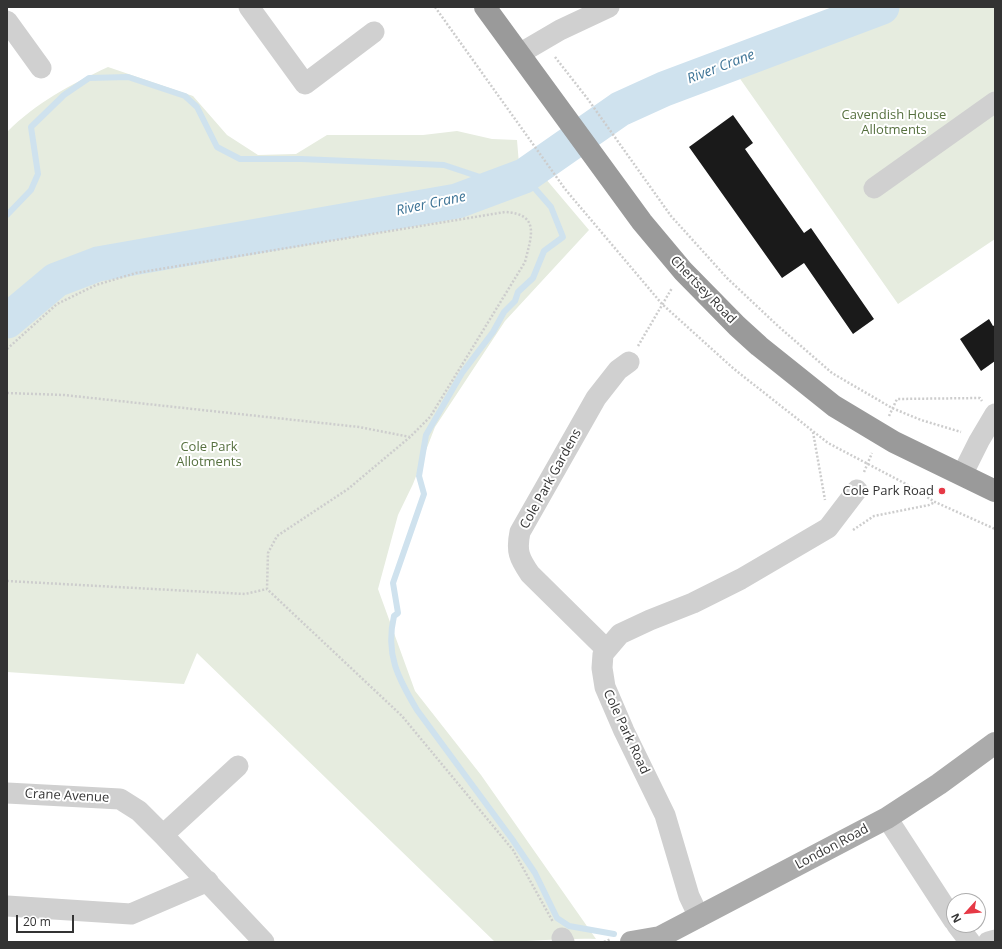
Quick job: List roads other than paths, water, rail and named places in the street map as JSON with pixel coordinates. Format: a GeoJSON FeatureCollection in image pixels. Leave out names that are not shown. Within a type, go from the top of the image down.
{"type":"FeatureCollection","features":[{"type":"Feature","properties":{"kind":"highway","name":"Chertsey Road"},"geometry":{"type":"LineString","coordinates":[[485,7],[642,222],[683,271],[759,346],[834,406],[894,442],[995,491]]}},
{"type":"Feature","properties":{"kind":"main road","name":"London Road"},"geometry":{"type":"LineString","coordinates":[[631,942],[657,939],[887,818],[939,784],[995,743]]}},
{"type":"Feature","properties":{"kind":"street"},"geometry":{"type":"LineString","coordinates":[[249,7],[305,84],[374,32]]}},
{"type":"Feature","properties":{"kind":"street"},"geometry":{"type":"LineString","coordinates":[[519,54],[546,38],[609,7]]}},
{"type":"Feature","properties":{"kind":"street"},"geometry":{"type":"LineString","coordinates":[[7,21],[41,68]]}},
{"type":"Feature","properties":{"kind":"street"},"geometry":{"type":"LineString","coordinates":[[874,188],[995,102]]}},
{"type":"Feature","properties":{"kind":"street","name":"Cole Park Gardens"},"geometry":{"type":"LineString","coordinates":[[606,649],[530,574],[521,561],[517,546],[520,532],[596,398],[618,370],[629,362]]}},
{"type":"Feature","properties":{"kind":"street"},"geometry":{"type":"LineString","coordinates":[[962,475],[979,441],[989,408]]}},
{"type":"Feature","properties":{"kind":"street"},"geometry":{"type":"LineString","coordinates":[[606,649],[620,634],[650,620],[694,603],[741,579],[830,526],[860,481]]}},
{"type":"Feature","properties":{"kind":"street","name":"Cole Park Road"},"geometry":{"type":"LineString","coordinates":[[606,649],[603,654],[602,668],[605,687],[624,731],[665,815],[690,896],[699,917]]}},
{"type":"Feature","properties":{"kind":"street"},"geometry":{"type":"LineString","coordinates":[[163,835],[238,766]]}},
{"type":"Feature","properties":{"kind":"street","name":"Crane Avenue"},"geometry":{"type":"LineString","coordinates":[[7,793],[120,799],[139,811],[163,835],[208,881],[258,940]]}},
{"type":"Feature","properties":{"kind":"street"},"geometry":{"type":"LineString","coordinates":[[887,818],[946,909]]}},
{"type":"Feature","properties":{"kind":"street"},"geometry":{"type":"LineString","coordinates":[[7,906],[130,914],[208,881]]}},
{"type":"Feature","properties":{"kind":"street"},"geometry":{"type":"LineString","coordinates":[[963,933],[970,942]]}},
{"type":"Feature","properties":{"kind":"street"},"geometry":{"type":"LineString","coordinates":[[988,942],[995,940]]}},
{"type":"Feature","properties":{"kind":"waterway","name":"River Crane"},"geometry":{"type":"LineString","coordinates":[[7,321],[56,280],[98,264],[457,201],[524,176],[620,109],[664,89],[882,7]]}},
{"type":"Feature","properties":{"kind":"waterway"},"geometry":{"type":"LineString","coordinates":[[7,215],[31,190],[38,174],[31,127],[64,95],[89,78],[128,77],[185,96],[197,107],[217,147],[240,159],[301,159],[444,165],[480,177],[494,187]]}},
{"type":"Feature","properties":{"kind":"waterway"},"geometry":{"type":"LineString","coordinates":[[524,176],[551,207],[563,237],[544,251],[533,278],[518,292],[515,301],[504,312],[493,332],[462,373],[426,435],[419,476],[424,494],[393,583],[398,613],[394,616],[391,642],[392,654],[399,676],[417,710],[512,839],[535,873],[557,918],[569,926],[614,934]]}},
{"type":"Feature","properties":{"kind":"place","name":"Cole Park Road"},"geometry":{"type":"Point","coordinates":[942,491]}},
{"type":"Feature","properties":{"kind":"park label","name":"Cavendish House Allotments"},"geometry":{"type":"Point","coordinates":[894,122]}},
{"type":"Feature","properties":{"kind":"park label","name":"Cole Park Allotments"},"geometry":{"type":"Point","coordinates":[209,454]}}]}
